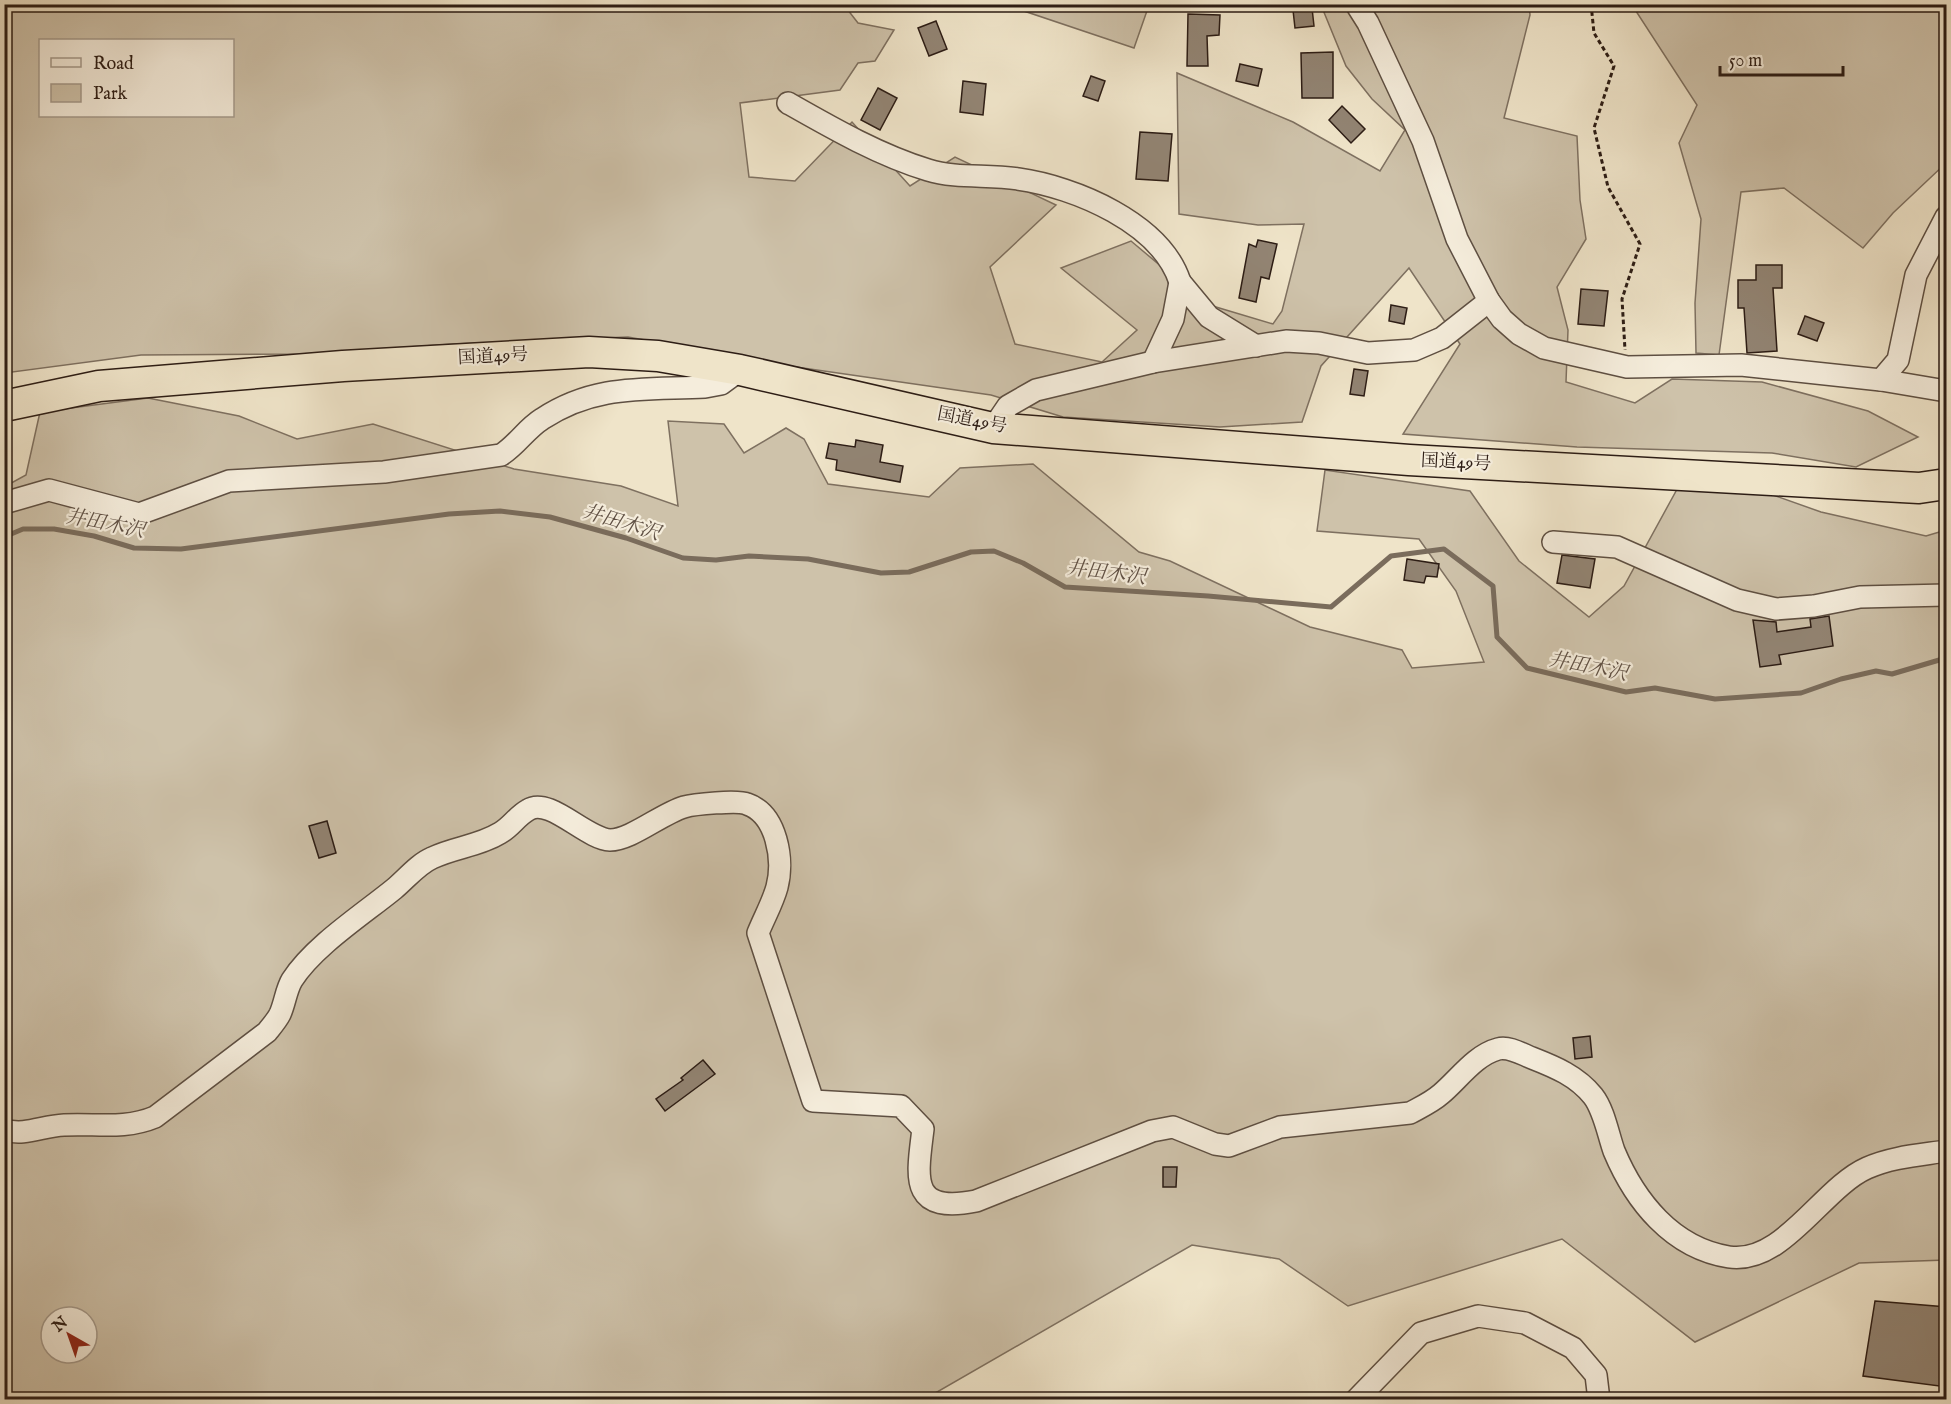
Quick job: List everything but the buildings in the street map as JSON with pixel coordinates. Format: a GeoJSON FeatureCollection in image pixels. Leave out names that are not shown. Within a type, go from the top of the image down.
{"type":"FeatureCollection","features":[{"type":"Feature","properties":{"kind":"highway","name":"国道49号"},"geometry":{"type":"LineString","coordinates":[[4,406],[99,386],[343,366],[590,352],[658,356],[740,370],[993,428],[1409,460],[1909,488],[1947,483]]}},
{"type":"Feature","properties":{"kind":"street"},"geometry":{"type":"LineString","coordinates":[[1356,4],[1368,23],[1424,141],[1457,239],[1489,301],[1502,319],[1519,334],[1544,348],[1627,367],[1741,366],[1881,380],[1947,391]]}},
{"type":"Feature","properties":{"kind":"street"},"geometry":{"type":"LineString","coordinates":[[788,103],[839,132],[929,171],[1017,178],[1086,196],[1136,227],[1175,265],[1180,282],[1209,317],[1256,346]]}},
{"type":"Feature","properties":{"kind":"street"},"geometry":{"type":"LineString","coordinates":[[1881,380],[1898,360],[1916,275],[1947,218]]}},
{"type":"Feature","properties":{"kind":"street"},"geometry":{"type":"LineString","coordinates":[[1152,362],[1173,319],[1180,282]]}},
{"type":"Feature","properties":{"kind":"street"},"geometry":{"type":"LineString","coordinates":[[993,428],[1008,406],[1035,390],[1152,362],[1286,341],[1319,343],[1368,353],[1414,350],[1442,338],[1489,301]]}},
{"type":"Feature","properties":{"kind":"street"},"geometry":{"type":"LineString","coordinates":[[4,503],[49,490],[139,514],[229,481],[384,472],[501,455],[514,447],[538,421],[589,395],[607,391],[705,387],[721,384],[740,370]]}},
{"type":"Feature","properties":{"kind":"street"},"geometry":{"type":"LineString","coordinates":[[1553,542],[1617,547],[1737,600],[1776,609],[1815,606],[1860,597],[1947,595]]}},
{"type":"Feature","properties":{"kind":"street"},"geometry":{"type":"LineString","coordinates":[[4,1130],[18,1134],[63,1125],[101,1127],[140,1124],[155,1117],[267,1032],[280,1014],[292,981],[312,957],[430,859],[458,848],[482,843],[503,832],[527,810],[536,806],[546,808],[600,838],[610,840],[622,838],[661,816],[686,807],[746,803],[755,808],[771,827],[778,846],[780,869],[777,888],[758,933],[813,1101],[901,1106],[923,1129],[917,1177],[922,1190],[938,1202],[954,1205],[976,1201],[1152,1131],[1173,1127],[1215,1144],[1229,1146],[1280,1127],[1410,1113],[1430,1103],[1479,1059],[1498,1048],[1508,1049],[1552,1065],[1577,1079],[1595,1098],[1630,1185],[1653,1216],[1678,1236],[1701,1248],[1731,1257],[1758,1253],[1776,1244],[1850,1177],[1867,1167],[1898,1158],[1947,1151]]}},
{"type":"Feature","properties":{"kind":"street"},"geometry":{"type":"LineString","coordinates":[[1356,1400],[1421,1333],[1478,1316],[1525,1323],[1572,1348],[1596,1375],[1599,1400]]}},
{"type":"Feature","properties":{"kind":"path"},"geometry":{"type":"LineString","coordinates":[[1591,4],[1594,33],[1614,66],[1594,128],[1608,187],[1640,243],[1622,299],[1627,367]]}},
{"type":"Feature","properties":{"kind":"green space"},"geometry":{"type":"Polygon","coordinates":[[[1529,4],[1530,15],[1504,118],[1577,136],[1580,200],[1586,239],[1557,287],[1568,330],[1566,382],[1635,403],[1672,379],[1762,382],[1868,411],[1918,437],[1856,467],[1772,453],[1577,447],[1403,434],[1460,344],[1409,268],[1321,366],[1302,422],[1220,427],[1063,417],[991,395],[789,366],[628,337],[454,344],[301,354],[141,355],[5,373],[5,5],[844,5],[858,23],[894,30],[875,61],[858,63],[840,90],[740,103],[749,177],[795,181],[852,122],[910,186],[955,157],[1056,205],[990,267],[1015,344],[1102,362],[1137,330],[1061,268],[1131,241],[1206,304],[1273,324],[1282,311],[1304,224],[1258,225],[1179,214],[1177,73],[1293,122],[1380,171],[1405,130],[1372,99],[1346,66],[1321,5],[1529,4]]]}},
{"type":"Feature","properties":{"kind":"green space"},"geometry":{"type":"Polygon","coordinates":[[[1006,5],[1149,5],[1134,48],[1006,5]]]}},
{"type":"Feature","properties":{"kind":"green space"},"geometry":{"type":"Polygon","coordinates":[[[1632,5],[1946,5],[1946,163],[1893,213],[1863,248],[1784,188],[1741,192],[1719,355],[1696,353],[1695,303],[1701,219],[1679,143],[1697,105],[1632,5]]]}},
{"type":"Feature","properties":{"kind":"green space"},"geometry":{"type":"Polygon","coordinates":[[[148,398],[239,416],[297,439],[373,424],[514,469],[621,486],[678,506],[668,421],[724,424],[744,453],[786,428],[804,439],[828,484],[929,497],[960,468],[1033,464],[1139,552],[1170,561],[1310,627],[1402,650],[1412,668],[1484,662],[1456,591],[1419,539],[1317,531],[1325,470],[1470,491],[1519,561],[1589,617],[1624,586],[1681,482],[1742,484],[1821,512],[1926,536],[1946,530],[1946,1260],[1859,1263],[1695,1342],[1562,1239],[1348,1306],[1279,1259],[1192,1245],[925,1399],[5,1400],[4,487],[26,475],[40,412],[148,398]]]}},
{"type":"Feature","properties":{"kind":"waterway","name":"井田木沢"},"geometry":{"type":"LineString","coordinates":[[4,537],[23,529],[54,529],[94,536],[134,548],[181,549],[449,514],[500,511],[550,517],[626,538],[683,558],[716,560],[749,556],[808,559],[881,573],[909,572],[971,552],[994,551],[1023,563],[1065,587],[1331,607],[1391,556],[1444,549],[1493,586],[1497,637],[1527,668],[1626,692],[1655,688],[1715,699],[1801,693],[1841,679],[1876,671],[1892,674],[1946,658]]}}]}
